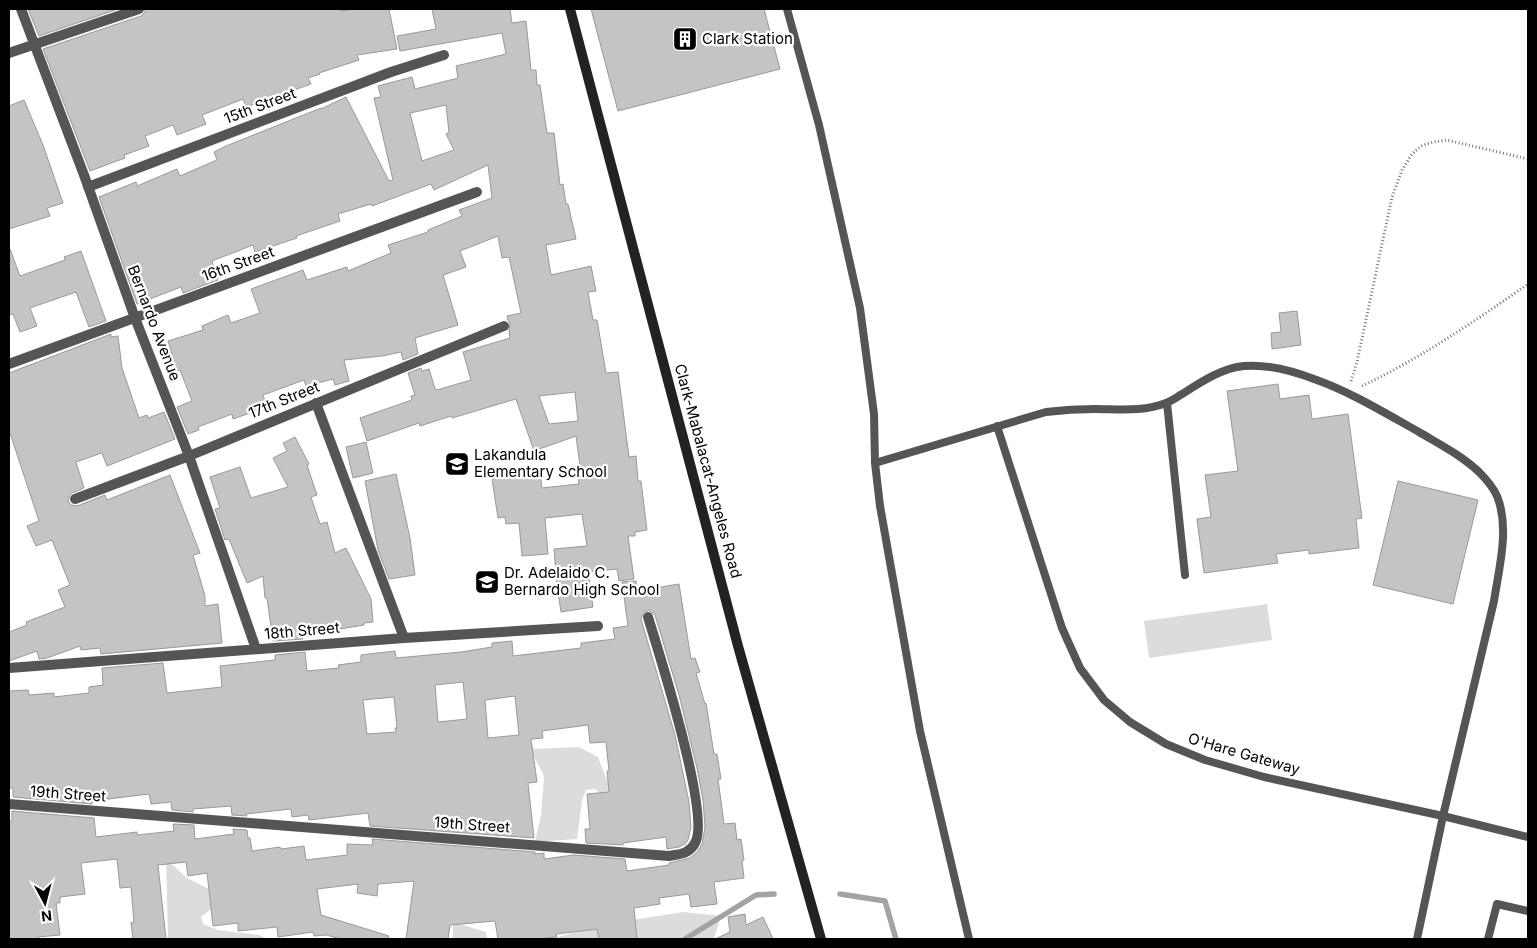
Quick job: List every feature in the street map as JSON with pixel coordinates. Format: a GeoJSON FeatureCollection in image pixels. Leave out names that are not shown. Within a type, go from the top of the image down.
{"type":"FeatureCollection","features":[{"type":"Feature","properties":{"kind":"main road","name":"Clark-Mabalacat-Angeles Road"},"geometry":{"type":"LineString","coordinates":[[570,9],[738,646],[820,939]]}},
{"type":"Feature","properties":{"kind":"street","name":"Bernardo Avenue"},"geometry":{"type":"LineString","coordinates":[[21,9],[188,456],[256,649]]}},
{"type":"Feature","properties":{"kind":"street"},"geometry":{"type":"LineString","coordinates":[[9,53],[139,9]]}},
{"type":"Feature","properties":{"kind":"street","name":"15th Street"},"geometry":{"type":"LineString","coordinates":[[88,187],[383,75],[444,55]]}},
{"type":"Feature","properties":{"kind":"street","name":"16th Street"},"geometry":{"type":"LineString","coordinates":[[9,364],[477,192]]}},
{"type":"Feature","properties":{"kind":"street","name":"17th Street"},"geometry":{"type":"LineString","coordinates":[[75,499],[188,456],[504,326]]}},
{"type":"Feature","properties":{"kind":"street"},"geometry":{"type":"LineString","coordinates":[[316,403],[404,638]]}},
{"type":"Feature","properties":{"kind":"street","name":"19th Street"},"geometry":{"type":"LineString","coordinates":[[9,804],[669,856],[687,852],[696,842],[699,830],[691,774],[674,704],[648,617]]}},
{"type":"Feature","properties":{"kind":"street","name":"18th Street"},"geometry":{"type":"LineString","coordinates":[[9,668],[404,638],[598,626]]}},
{"type":"Feature","properties":{"kind":"lane"},"geometry":{"type":"LineString","coordinates":[[788,9],[820,125],[860,308],[874,414],[875,463],[880,506],[920,730],[969,939]]}},
{"type":"Feature","properties":{"kind":"lane"},"geometry":{"type":"LineString","coordinates":[[875,463],[1046,412],[1071,409],[1122,410],[1149,408],[1167,403],[1218,374],[1243,366],[1279,368],[1315,379],[1369,404],[1458,455],[1478,472],[1490,484],[1497,496],[1501,512],[1503,538],[1494,601],[1443,816],[1417,939]]}},
{"type":"Feature","properties":{"kind":"lane"},"geometry":{"type":"LineString","coordinates":[[1167,403],[1185,575]]}},
{"type":"Feature","properties":{"kind":"lane","name":"O'Hare Gateway"},"geometry":{"type":"LineString","coordinates":[[997,426],[1062,628],[1080,668],[1104,700],[1130,722],[1166,744],[1205,760],[1264,777],[1443,816],[1528,837]]}},
{"type":"Feature","properties":{"kind":"lane"},"geometry":{"type":"LineString","coordinates":[[1488,939],[1497,904],[1528,911]]}},
{"type":"Feature","properties":{"kind":"path"},"geometry":{"type":"LineString","coordinates":[[1346,393],[1357,362],[1392,196],[1402,170],[1412,154],[1420,146],[1447,140],[1528,159]]}},
{"type":"Feature","properties":{"kind":"path"},"geometry":{"type":"LineString","coordinates":[[1346,393],[1406,363],[1528,284]]}},
{"type":"Feature","properties":{"kind":"shaded area"},"geometry":{"type":"Polygon","coordinates":[[[1267,604],[1272,640],[1149,658],[1144,621],[1267,604]]]}},
{"type":"Feature","properties":{"kind":"shaded area"},"geometry":{"type":"Polygon","coordinates":[[[579,747],[598,757],[610,789],[606,799],[595,789],[586,790],[582,800],[577,839],[535,842],[541,815],[544,776],[530,749],[579,747]]]}},
{"type":"Feature","properties":{"kind":"shaded area"},"geometry":{"type":"Polygon","coordinates":[[[166,859],[187,878],[209,889],[211,909],[201,917],[203,924],[218,930],[259,935],[267,939],[168,939],[166,859]]]}},
{"type":"Feature","properties":{"kind":"shaded area"},"geometry":{"type":"Polygon","coordinates":[[[683,912],[721,916],[714,939],[552,939],[594,926],[683,912]]]}},
{"type":"Feature","properties":{"kind":"shaded area"},"geometry":{"type":"Polygon","coordinates":[[[453,922],[486,932],[487,939],[453,939],[453,922]]]}},
{"type":"Feature","properties":{"kind":"building"},"geometry":{"type":"Polygon","coordinates":[[[28,9],[118,9],[39,36],[28,9]]]}},
{"type":"Feature","properties":{"kind":"building"},"geometry":{"type":"Polygon","coordinates":[[[146,9],[340,9],[341,11],[389,9],[397,49],[357,55],[359,60],[308,78],[311,84],[246,107],[243,99],[202,115],[206,124],[177,135],[173,125],[145,136],[149,146],[124,155],[125,158],[90,171],[43,49],[141,16],[146,9]]]}},
{"type":"Feature","properties":{"kind":"building"},"geometry":{"type":"Polygon","coordinates":[[[432,9],[510,9],[512,23],[526,21],[531,70],[536,70],[537,85],[540,85],[547,133],[554,133],[560,185],[563,184],[566,204],[568,204],[576,239],[546,245],[551,275],[591,266],[596,291],[588,292],[593,320],[597,320],[606,373],[618,372],[629,457],[636,456],[638,481],[641,481],[647,530],[635,532],[635,536],[628,536],[634,579],[619,581],[617,569],[588,572],[593,607],[561,612],[557,585],[554,549],[587,546],[582,514],[545,518],[548,554],[522,556],[519,523],[506,524],[505,517],[498,518],[492,479],[540,472],[542,488],[579,484],[577,474],[581,473],[576,436],[534,451],[516,399],[420,426],[419,423],[367,441],[360,418],[412,400],[411,396],[415,395],[408,373],[421,368],[422,371],[429,369],[435,389],[437,390],[471,380],[463,352],[510,338],[510,324],[507,316],[521,313],[509,257],[502,258],[498,236],[460,251],[466,267],[443,275],[458,325],[415,338],[418,354],[403,360],[401,352],[344,360],[349,381],[335,385],[333,379],[306,386],[304,380],[263,395],[267,407],[233,419],[232,414],[198,427],[199,430],[188,434],[177,407],[192,401],[180,370],[177,371],[168,341],[203,330],[202,326],[228,315],[231,323],[260,313],[251,289],[303,270],[307,280],[347,267],[348,271],[391,253],[388,245],[428,232],[428,230],[462,216],[459,210],[492,198],[488,165],[434,190],[431,184],[372,206],[371,204],[338,214],[340,221],[296,236],[297,238],[255,252],[253,245],[212,261],[218,280],[183,293],[181,287],[137,304],[99,197],[136,182],[137,186],[177,169],[180,176],[217,160],[214,152],[226,146],[321,109],[346,97],[389,181],[393,180],[374,98],[381,97],[378,86],[412,77],[415,89],[458,78],[456,66],[506,54],[502,33],[400,51],[397,36],[436,29],[432,9]],[[446,105],[410,113],[422,161],[454,150],[446,134],[449,132],[446,105]],[[575,392],[539,396],[549,424],[578,421],[575,392]]]}},
{"type":"Feature","properties":{"kind":"building","name":"Clark Station"},"geometry":{"type":"Polygon","coordinates":[[[591,9],[764,9],[780,69],[618,111],[591,9]]]}},
{"type":"Feature","properties":{"kind":"building"},"geometry":{"type":"Polygon","coordinates":[[[24,100],[43,145],[63,203],[47,208],[50,216],[9,229],[9,106],[24,100]]]}},
{"type":"Feature","properties":{"kind":"building"},"geometry":{"type":"Polygon","coordinates":[[[9,249],[20,276],[65,260],[64,257],[81,251],[106,321],[89,327],[76,292],[30,308],[37,326],[20,332],[13,314],[9,315],[9,249]]]}},
{"type":"Feature","properties":{"kind":"building"},"geometry":{"type":"Polygon","coordinates":[[[1297,311],[1301,345],[1272,349],[1271,333],[1281,332],[1279,313],[1297,311]]]}},
{"type":"Feature","properties":{"kind":"building"},"geometry":{"type":"Polygon","coordinates":[[[111,334],[111,337],[118,336],[122,368],[139,418],[147,415],[148,418],[164,412],[175,439],[107,466],[102,453],[76,462],[84,488],[70,494],[68,501],[71,505],[77,506],[105,495],[107,500],[170,475],[200,553],[193,555],[205,596],[205,606],[218,604],[222,643],[101,654],[100,648],[81,650],[80,646],[47,658],[39,659],[37,651],[9,661],[9,632],[27,625],[26,622],[65,607],[58,590],[70,585],[52,540],[36,546],[27,526],[39,521],[9,430],[9,373],[111,334]]]}},
{"type":"Feature","properties":{"kind":"building"},"geometry":{"type":"Polygon","coordinates":[[[1278,384],[1280,399],[1309,395],[1312,419],[1348,414],[1362,518],[1356,519],[1359,548],[1309,554],[1309,550],[1276,554],[1278,563],[1204,573],[1197,519],[1211,517],[1205,475],[1238,471],[1227,391],[1278,384]]]}},
{"type":"Feature","properties":{"kind":"building"},"geometry":{"type":"Polygon","coordinates":[[[295,437],[309,464],[307,465],[317,495],[311,497],[320,524],[327,522],[335,553],[346,548],[371,599],[373,622],[309,634],[309,636],[303,637],[303,639],[273,641],[263,576],[247,583],[229,539],[225,540],[215,509],[220,508],[210,477],[240,467],[251,498],[288,487],[273,458],[287,451],[283,443],[295,437]]]}},
{"type":"Feature","properties":{"kind":"building"},"geometry":{"type":"Polygon","coordinates":[[[366,442],[373,473],[353,478],[346,447],[366,442]]]}},
{"type":"Feature","properties":{"kind":"building"},"geometry":{"type":"Polygon","coordinates":[[[396,474],[410,538],[415,575],[389,579],[378,550],[365,481],[396,474]]]}},
{"type":"Feature","properties":{"kind":"building"},"geometry":{"type":"Polygon","coordinates":[[[1398,481],[1478,500],[1453,604],[1373,585],[1398,481]]]}},
{"type":"Feature","properties":{"kind":"building"},"geometry":{"type":"Polygon","coordinates":[[[636,581],[637,591],[679,584],[691,659],[695,658],[700,672],[696,673],[706,703],[714,754],[717,754],[724,824],[735,823],[737,840],[741,839],[744,860],[742,861],[744,878],[714,882],[717,904],[691,907],[689,894],[659,898],[660,904],[634,908],[637,939],[599,939],[597,929],[556,934],[557,937],[538,939],[498,939],[495,921],[450,925],[448,939],[406,939],[414,881],[378,884],[377,896],[357,893],[358,884],[317,889],[321,915],[389,936],[388,939],[341,939],[326,935],[314,936],[313,932],[278,937],[277,927],[238,931],[238,923],[213,926],[207,873],[188,876],[186,862],[158,865],[166,939],[133,939],[131,923],[134,922],[131,887],[120,888],[117,859],[81,863],[85,894],[60,897],[60,903],[56,903],[60,935],[38,937],[38,939],[9,939],[9,821],[12,821],[12,811],[94,818],[96,837],[137,832],[137,835],[174,831],[173,824],[194,825],[195,839],[234,834],[233,829],[247,830],[252,851],[304,846],[306,860],[347,855],[347,844],[373,845],[372,839],[535,852],[535,854],[544,853],[544,859],[574,855],[625,859],[627,871],[669,865],[669,863],[690,858],[698,851],[702,844],[705,827],[703,800],[679,695],[655,615],[649,610],[643,613],[641,619],[675,735],[689,802],[691,827],[688,840],[679,847],[667,849],[666,837],[623,843],[623,845],[586,843],[585,829],[590,829],[587,794],[609,792],[606,742],[590,743],[588,725],[542,731],[543,738],[531,739],[537,782],[528,783],[534,838],[370,826],[368,813],[309,820],[308,815],[292,817],[291,809],[246,814],[247,816],[232,815],[231,806],[193,809],[193,812],[172,810],[171,802],[151,804],[149,794],[92,801],[92,804],[13,797],[13,788],[9,788],[9,691],[28,690],[29,695],[54,693],[54,697],[89,693],[89,687],[103,685],[102,668],[163,663],[167,693],[222,687],[220,666],[275,660],[275,655],[305,652],[307,671],[339,668],[338,665],[361,662],[361,655],[395,651],[396,658],[461,652],[492,647],[492,643],[512,641],[513,656],[581,648],[581,643],[615,639],[613,628],[628,626],[622,582],[636,581]],[[463,682],[435,685],[438,722],[467,719],[463,682]],[[515,696],[485,700],[488,738],[519,735],[515,696]],[[394,697],[363,700],[367,734],[396,732],[394,697]]]}},
{"type":"Feature","properties":{"kind":"building"},"geometry":{"type":"Polygon","coordinates":[[[745,914],[746,925],[763,917],[773,939],[715,939],[730,932],[728,917],[745,914]]]}},
{"type":"Feature","properties":{"kind":"waterway"},"geometry":{"type":"LineString","coordinates":[[685,939],[756,895],[774,894]]}},
{"type":"Feature","properties":{"kind":"waterway"},"geometry":{"type":"LineString","coordinates":[[840,894],[885,901],[896,939]]}},
{"type":"Feature","properties":{"kind":"place","name":"Clark Station"},"geometry":{"type":"Point","coordinates":[685,39]}},
{"type":"Feature","properties":{"kind":"place","name":"Lakandula Elementary School"},"geometry":{"type":"Point","coordinates":[457,464]}},
{"type":"Feature","properties":{"kind":"place","name":"Dr. Adelaido C. Bernardo High School"},"geometry":{"type":"Point","coordinates":[487,582]}}]}
